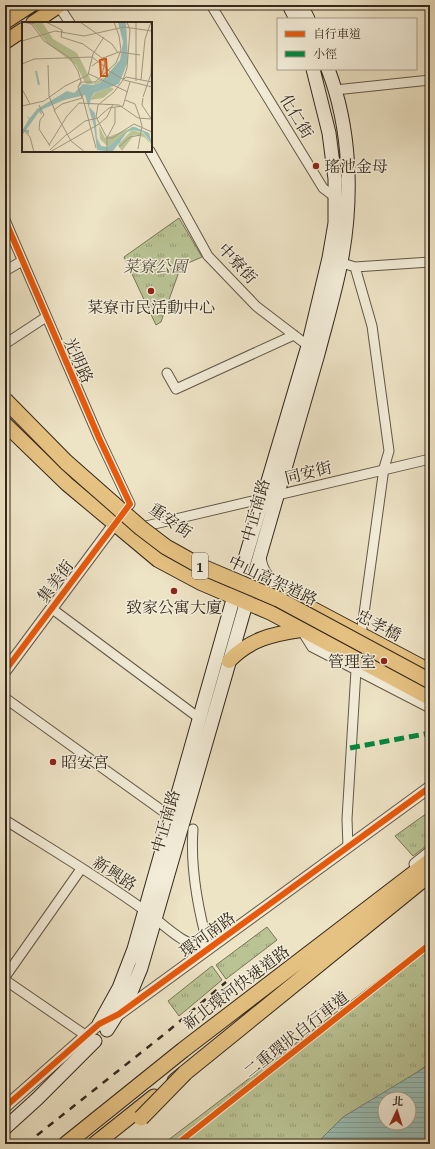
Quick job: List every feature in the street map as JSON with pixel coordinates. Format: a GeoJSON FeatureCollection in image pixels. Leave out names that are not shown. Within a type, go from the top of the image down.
{"type":"FeatureCollection","features":[{"type":"Feature","properties":{"kind":"highway","name":"中山高架道路"},"geometry":{"type":"LineString","coordinates":[[5,400],[66,462],[141,528],[166,547],[200,566],[278,599],[430,680]]}},
{"type":"Feature","properties":{"kind":"highway","name":"中山高架道路"},"geometry":{"type":"LineString","coordinates":[[5,416],[57,468],[159,554],[193,573],[285,614],[430,692]]}},
{"type":"Feature","properties":{"kind":"highway","name":"新北環河快速道路"},"geometry":{"type":"LineString","coordinates":[[66,1144],[183,1050],[430,861]]}},
{"type":"Feature","properties":{"kind":"highway"},"geometry":{"type":"LineString","coordinates":[[81,1144],[430,867]]}},
{"type":"Feature","properties":{"kind":"highway","name":"新北環河快速道路"},"geometry":{"type":"LineString","coordinates":[[97,1144],[430,874]]}},
{"type":"Feature","properties":{"kind":"highway"},"geometry":{"type":"LineString","coordinates":[[108,1144],[140,1118],[185,1073]]}},
{"type":"Feature","properties":{"kind":"main road"},"geometry":{"type":"LineString","coordinates":[[5,22],[31,5]]}},
{"type":"Feature","properties":{"kind":"main road"},"geometry":{"type":"LineString","coordinates":[[34,22],[59,5]]}},
{"type":"Feature","properties":{"kind":"main road"},"geometry":{"type":"LineString","coordinates":[[280,5],[287,18]]}},
{"type":"Feature","properties":{"kind":"main road"},"geometry":{"type":"LineString","coordinates":[[289,5],[296,18]]}},
{"type":"Feature","properties":{"kind":"main road"},"geometry":{"type":"LineString","coordinates":[[301,5],[308,18]]}},
{"type":"Feature","properties":{"kind":"main road"},"geometry":{"type":"LineString","coordinates":[[5,42],[22,31]]}},
{"type":"Feature","properties":{"kind":"main road","name":"中正南路"},"geometry":{"type":"LineString","coordinates":[[314,72],[330,134],[336,198],[335,260]]}},
{"type":"Feature","properties":{"kind":"main road","name":"中正南路"},"geometry":{"type":"LineString","coordinates":[[246,579],[261,550],[277,494],[347,217],[348,179],[342,119],[330,77]]}},
{"type":"Feature","properties":{"kind":"main road","name":"中正南路"},"geometry":{"type":"LineString","coordinates":[[103,1027],[119,1014],[141,968],[150,914],[171,818],[199,718],[246,579],[262,500],[313,350]]}},
{"type":"Feature","properties":{"kind":"main road","name":"重安街"},"geometry":{"type":"LineString","coordinates":[[5,392],[51,441],[146,526],[173,545],[195,557],[246,579],[273,587]]}},
{"type":"Feature","properties":{"kind":"main road","name":"1"},"geometry":{"type":"LineString","coordinates":[[5,424],[31,451],[114,525],[145,550],[163,562],[201,583],[271,613],[317,639],[430,698]]}},
{"type":"Feature","properties":{"kind":"main road","name":"忠孝橋"},"geometry":{"type":"LineString","coordinates":[[273,587],[430,671]]}},
{"type":"Feature","properties":{"kind":"main road","name":"中正南路"},"geometry":{"type":"LineString","coordinates":[[103,1027],[150,914],[229,661],[240,599]]}},
{"type":"Feature","properties":{"kind":"main road"},"geometry":{"type":"LineString","coordinates":[[229,661],[239,651],[260,638],[273,634],[301,630]]}},
{"type":"Feature","properties":{"kind":"main road"},"geometry":{"type":"LineString","coordinates":[[5,1128],[37,1099],[90,1038]]}},
{"type":"Feature","properties":{"kind":"street"},"geometry":{"type":"LineString","coordinates":[[59,5],[69,22]]}},
{"type":"Feature","properties":{"kind":"street","name":"化仁街"},"geometry":{"type":"LineString","coordinates":[[211,5],[323,188],[336,198]]}},
{"type":"Feature","properties":{"kind":"street"},"geometry":{"type":"LineString","coordinates":[[330,77],[430,80]]}},
{"type":"Feature","properties":{"kind":"street","name":"中寮街"},"geometry":{"type":"LineString","coordinates":[[151,152],[208,256],[256,306],[313,350]]}},
{"type":"Feature","properties":{"kind":"street","name":"光明路"},"geometry":{"type":"LineString","coordinates":[[5,220],[99,438],[130,504],[126,508]]}},
{"type":"Feature","properties":{"kind":"street"},"geometry":{"type":"LineString","coordinates":[[335,260],[355,267],[430,262]]}},
{"type":"Feature","properties":{"kind":"street"},"geometry":{"type":"LineString","coordinates":[[5,271],[22,261]]}},
{"type":"Feature","properties":{"kind":"street"},"geometry":{"type":"LineString","coordinates":[[355,267],[372,326],[389,452],[384,468],[362,628]]}},
{"type":"Feature","properties":{"kind":"street"},"geometry":{"type":"LineString","coordinates":[[5,344],[46,317]]}},
{"type":"Feature","properties":{"kind":"street"},"geometry":{"type":"LineString","coordinates":[[167,373],[176,389],[294,335]]}},
{"type":"Feature","properties":{"kind":"street","name":"同安街"},"geometry":{"type":"LineString","coordinates":[[146,526],[262,500],[277,494],[384,468],[430,459]]}},
{"type":"Feature","properties":{"kind":"street","name":"集美街"},"geometry":{"type":"LineString","coordinates":[[5,671],[126,508]]}},
{"type":"Feature","properties":{"kind":"street","name":"重安街"},"geometry":{"type":"LineString","coordinates":[[261,550],[263,566],[273,587],[306,616],[430,680]]}},
{"type":"Feature","properties":{"kind":"street","name":"重安街"},"geometry":{"type":"LineString","coordinates":[[273,587],[362,628],[430,664]]}},
{"type":"Feature","properties":{"kind":"street"},"geometry":{"type":"LineString","coordinates":[[51,608],[199,718]]}},
{"type":"Feature","properties":{"kind":"street"},"geometry":{"type":"LineString","coordinates":[[271,613],[291,618],[430,692]]}},
{"type":"Feature","properties":{"kind":"street"},"geometry":{"type":"LineString","coordinates":[[301,630],[312,647],[430,708]]}},
{"type":"Feature","properties":{"kind":"street"},"geometry":{"type":"LineString","coordinates":[[348,847],[347,819],[356,670]]}},
{"type":"Feature","properties":{"kind":"street"},"geometry":{"type":"LineString","coordinates":[[394,679],[406,691],[430,704]]}},
{"type":"Feature","properties":{"kind":"street"},"geometry":{"type":"LineString","coordinates":[[5,698],[171,818]]}},
{"type":"Feature","properties":{"kind":"street","name":"環河南路"},"geometry":{"type":"LineString","coordinates":[[119,1014],[430,787]]}},
{"type":"Feature","properties":{"kind":"street","name":"新興路"},"geometry":{"type":"LineString","coordinates":[[5,820],[150,914],[170,932],[192,946],[208,949]]}},
{"type":"Feature","properties":{"kind":"street"},"geometry":{"type":"LineString","coordinates":[[193,829],[191,855],[208,949]]}},
{"type":"Feature","properties":{"kind":"street"},"geometry":{"type":"LineString","coordinates":[[60,1144],[430,852]]}},
{"type":"Feature","properties":{"kind":"street"},"geometry":{"type":"LineString","coordinates":[[81,869],[5,978],[90,1038]]}},
{"type":"Feature","properties":{"kind":"street"},"geometry":{"type":"LineString","coordinates":[[97,1144],[430,878]]}},
{"type":"Feature","properties":{"kind":"street"},"geometry":{"type":"LineString","coordinates":[[5,1107],[103,1027]]}},
{"type":"Feature","properties":{"kind":"street"},"geometry":{"type":"LineString","coordinates":[[5,1120],[70,1061],[90,1038]]}},
{"type":"Feature","properties":{"kind":"green space","name":"菜寮公園"},"geometry":{"type":"Polygon","coordinates":[[[179,218],[202,257],[181,266],[161,322],[156,325],[124,257],[179,218]]]}},
{"type":"Feature","properties":{"kind":"green space"},"geometry":{"type":"Polygon","coordinates":[[[430,811],[430,843],[413,856],[395,836],[430,811]]]}},
{"type":"Feature","properties":{"kind":"green space"},"geometry":{"type":"Polygon","coordinates":[[[267,927],[277,940],[226,979],[216,965],[267,927]]]}},
{"type":"Feature","properties":{"kind":"green space"},"geometry":{"type":"Polygon","coordinates":[[[430,941],[430,1063],[390,1091],[377,1091],[377,1100],[314,1144],[163,1144],[430,941]]]}},
{"type":"Feature","properties":{"kind":"green space"},"geometry":{"type":"Polygon","coordinates":[[[212,966],[222,980],[179,1016],[168,1001],[212,966]]]}},
{"type":"Feature","properties":{"kind":"water"},"geometry":{"type":"Polygon","coordinates":[[[430,1062],[430,1144],[316,1144],[343,1117],[377,1096],[377,1131],[417,1131],[417,1091],[386,1091],[424,1068],[430,1062]]]}},
{"type":"Feature","properties":{"kind":"railway"},"geometry":{"type":"LineString","coordinates":[[26,1144],[167,1032],[226,982]]}},
{"type":"Feature","properties":{"kind":"railway"},"geometry":{"type":"LineString","coordinates":[[205,1007],[230,987]]}},
{"type":"Feature","properties":{"kind":"marked path"},"geometry":{"type":"LineString","coordinates":[[350,748],[430,733]]}},
{"type":"Feature","properties":{"kind":"cycle path"},"geometry":{"type":"LineString","coordinates":[[5,220],[99,438],[130,504],[5,671]]}},
{"type":"Feature","properties":{"kind":"cycle path"},"geometry":{"type":"LineString","coordinates":[[5,1107],[99,1024],[119,1014],[430,787]]}},
{"type":"Feature","properties":{"kind":"cycle path","name":"二重環狀自行車道"},"geometry":{"type":"LineString","coordinates":[[177,1144],[430,944]]}},
{"type":"Feature","properties":{"kind":"place","name":"瑤池金母"},"geometry":{"type":"Point","coordinates":[316,166]}},
{"type":"Feature","properties":{"kind":"place","name":"菜寮市民活動中心"},"geometry":{"type":"Point","coordinates":[151,291]}},
{"type":"Feature","properties":{"kind":"place","name":"致家公寓大廈"},"geometry":{"type":"Point","coordinates":[174,591]}},
{"type":"Feature","properties":{"kind":"place","name":"管理室"},"geometry":{"type":"Point","coordinates":[384,661]}},
{"type":"Feature","properties":{"kind":"place","name":"昭安宮"},"geometry":{"type":"Point","coordinates":[53,762]}}]}
